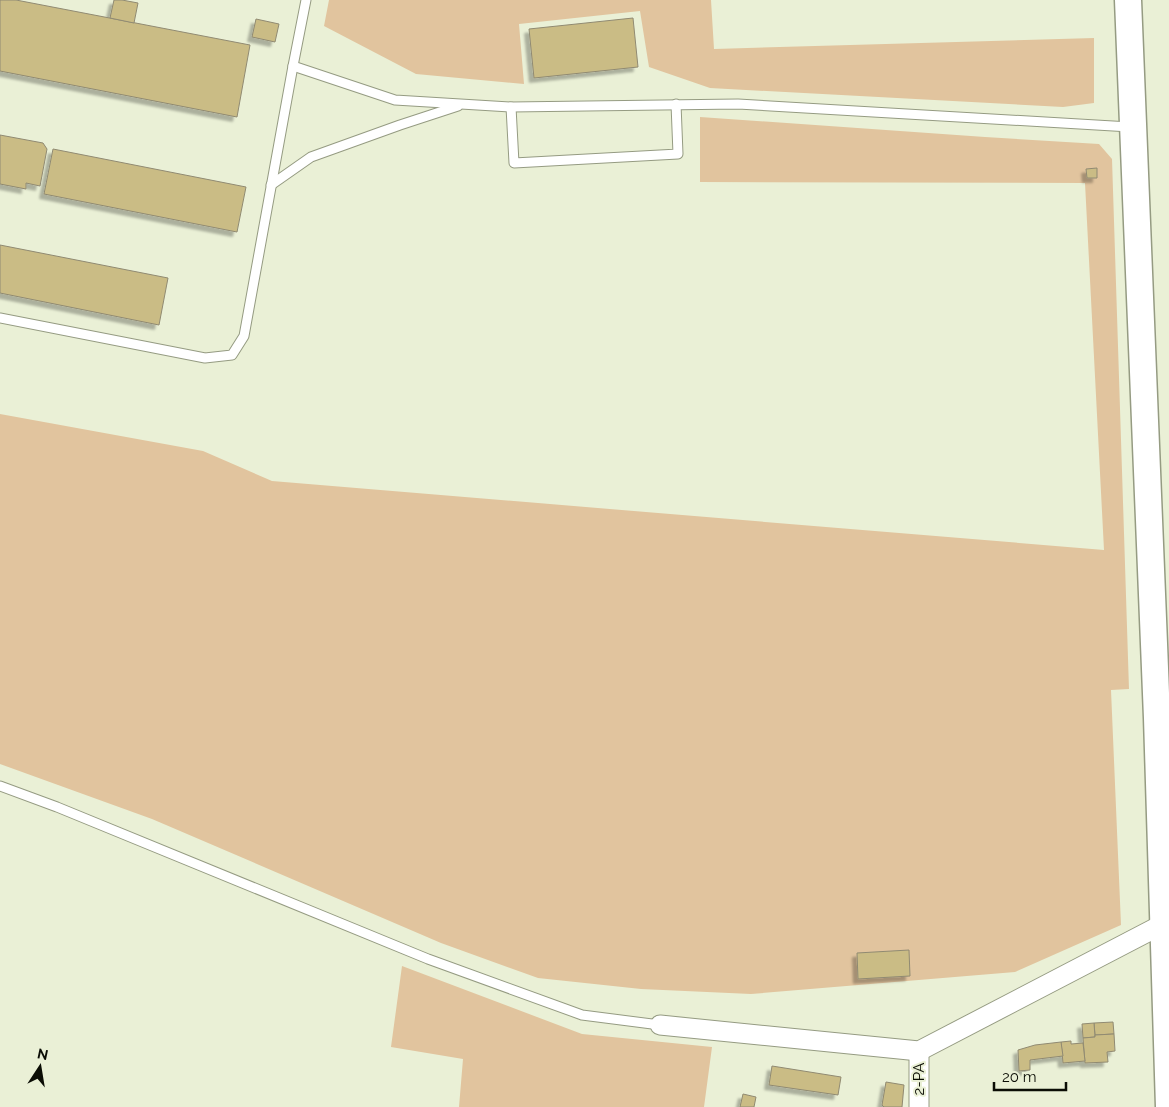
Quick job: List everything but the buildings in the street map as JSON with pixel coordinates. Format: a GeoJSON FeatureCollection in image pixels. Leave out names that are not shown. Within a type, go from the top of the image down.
{"type":"FeatureCollection","features":[{"type":"Feature","properties":{"kind":"main road"},"geometry":{"type":"LineString","coordinates":[[1128,0],[1163,718],[1163,924],[1168,1107]]}},
{"type":"Feature","properties":{"kind":"street"},"geometry":{"type":"LineString","coordinates":[[660,1025],[919,1051],[1163,924]]}},
{"type":"Feature","properties":{"kind":"street","name":"2-РА"},"geometry":{"type":"LineString","coordinates":[[919,1051],[919,1107]]}},
{"type":"Feature","properties":{"kind":"lane"},"geometry":{"type":"LineString","coordinates":[[0,318],[205,358],[232,355],[244,336],[306,0]]}},
{"type":"Feature","properties":{"kind":"lane"},"geometry":{"type":"LineString","coordinates":[[293,66],[395,100],[511,107],[738,104],[1133,127]]}},
{"type":"Feature","properties":{"kind":"lane"},"geometry":{"type":"LineString","coordinates":[[271,185],[311,157],[464,104]]}},
{"type":"Feature","properties":{"kind":"lane"},"geometry":{"type":"LineString","coordinates":[[511,107],[514,163],[678,154],[676,104]]}},
{"type":"Feature","properties":{"kind":"lane"},"geometry":{"type":"LineString","coordinates":[[0,786],[66,811],[428,959],[582,1015],[660,1025]]}},
{"type":"Feature","properties":{"kind":"shaded area"},"geometry":{"type":"Polygon","coordinates":[[[329,0],[711,0],[714,49],[1094,38],[1094,103],[1063,107],[710,88],[649,67],[640,11],[519,24],[524,84],[416,74],[324,26],[329,0]]]}},
{"type":"Feature","properties":{"kind":"shaded area"},"geometry":{"type":"Polygon","coordinates":[[[700,117],[1099,144],[1112,159],[1129,689],[1111,690],[1121,925],[1015,972],[751,994],[641,989],[538,978],[441,943],[152,819],[0,764],[0,414],[203,451],[272,481],[1104,550],[1085,183],[700,182],[700,117]]]}},
{"type":"Feature","properties":{"kind":"shaded area"},"geometry":{"type":"Polygon","coordinates":[[[402,966],[582,1034],[712,1047],[704,1107],[459,1107],[463,1059],[391,1047],[402,966]]]}}]}
